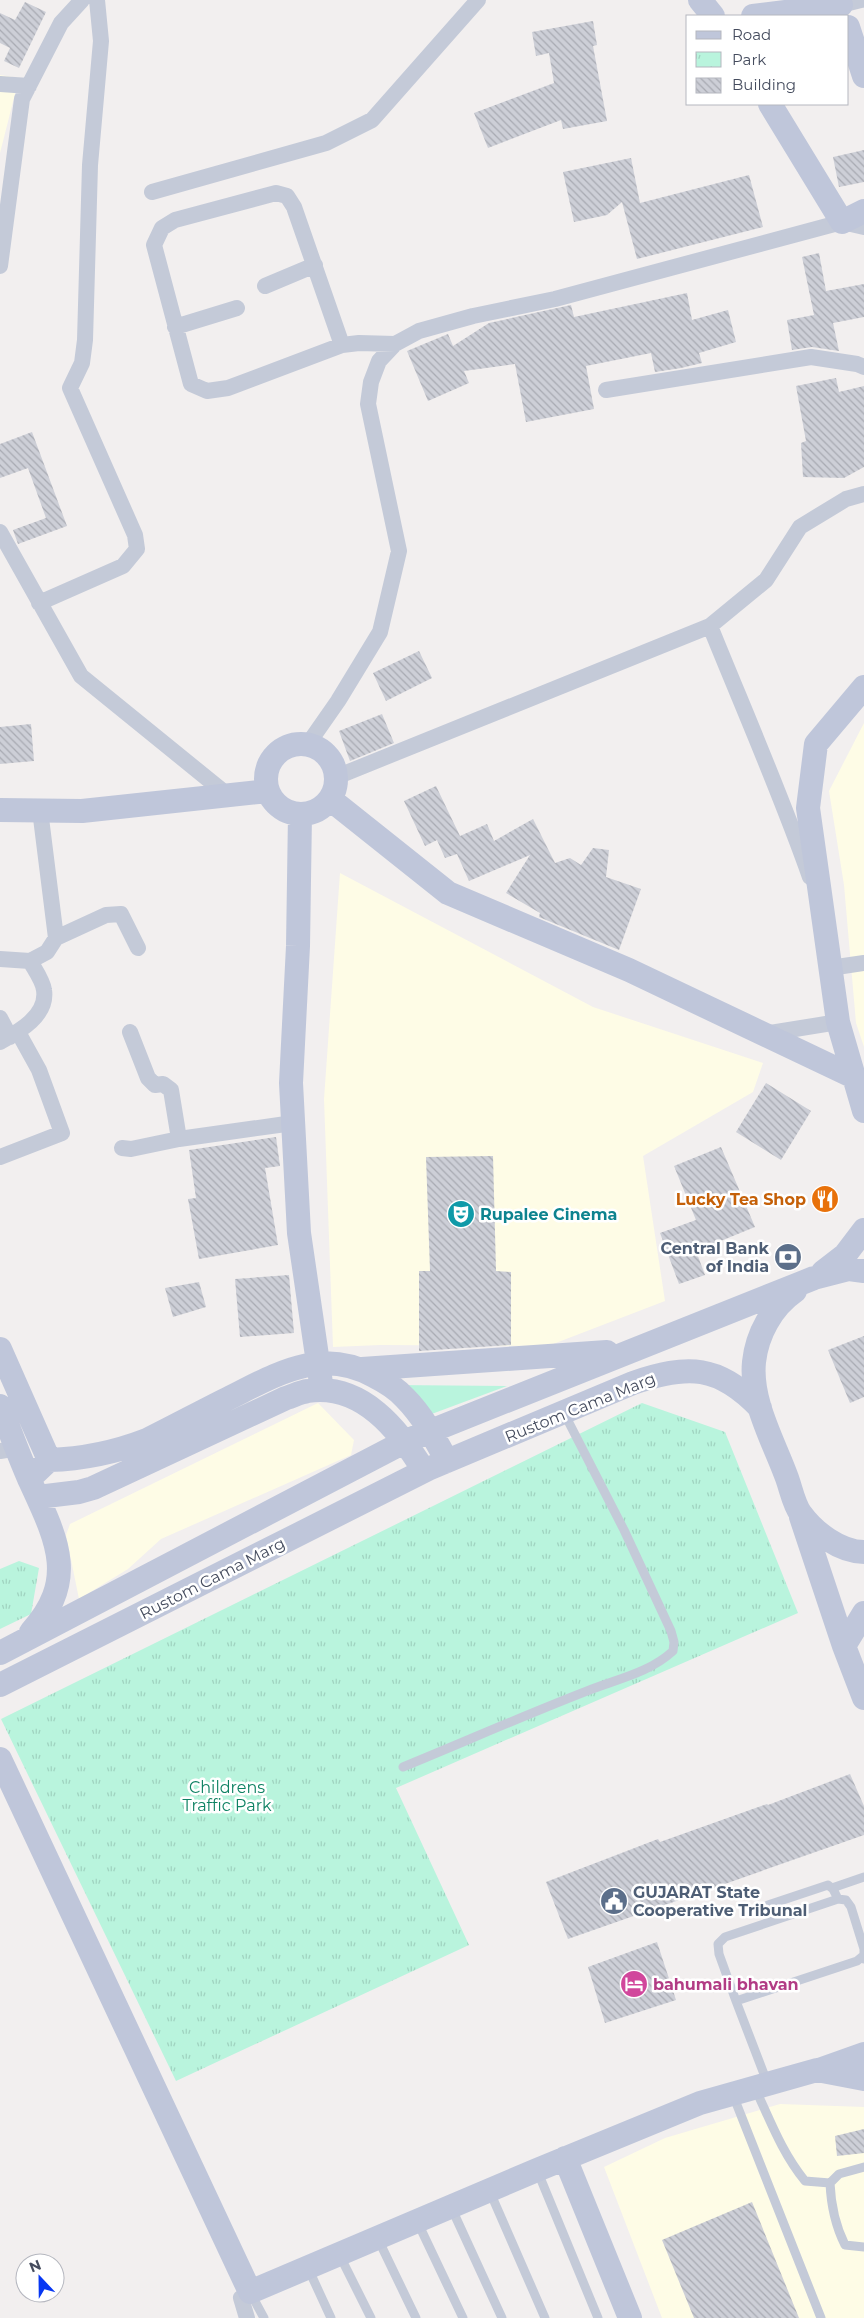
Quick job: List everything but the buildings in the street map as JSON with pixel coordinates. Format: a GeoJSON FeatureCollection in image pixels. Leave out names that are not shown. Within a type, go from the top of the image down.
{"type":"FeatureCollection","features":[{"type":"Feature","properties":{"kind":"street"},"geometry":{"type":"LineString","coordinates":[[0,266],[22,99],[61,23],[82,0]]}},
{"type":"Feature","properties":{"kind":"street"},"geometry":{"type":"LineString","coordinates":[[40,602],[123,566],[137,549],[135,536],[70,388],[82,363],[85,340],[90,165],[101,41],[97,0]]}},
{"type":"Feature","properties":{"kind":"street"},"geometry":{"type":"LineString","coordinates":[[152,192],[326,143],[372,120],[478,0]]}},
{"type":"Feature","properties":{"kind":"street"},"geometry":{"type":"LineString","coordinates":[[700,0],[713,15]]}},
{"type":"Feature","properties":{"kind":"street"},"geometry":{"type":"LineString","coordinates":[[769,15],[847,10]]}},
{"type":"Feature","properties":{"kind":"street"},"geometry":{"type":"LineString","coordinates":[[849,18],[864,76]]}},
{"type":"Feature","properties":{"kind":"street"},"geometry":{"type":"LineString","coordinates":[[0,84],[29,86]]}},
{"type":"Feature","properties":{"kind":"street"},"geometry":{"type":"LineString","coordinates":[[771,105],[853,224]]}},
{"type":"Feature","properties":{"kind":"street"},"geometry":{"type":"LineString","coordinates":[[342,345],[294,206],[287,196],[276,193],[175,220],[162,228],[154,245],[192,384],[207,391],[228,388],[342,345],[359,343],[395,344]]}},
{"type":"Feature","properties":{"kind":"street"},"geometry":{"type":"LineString","coordinates":[[308,744],[338,701],[380,632],[389,598],[399,551],[368,404],[371,382],[379,361],[395,344],[419,331],[474,316],[555,299],[853,224],[864,211]]}},
{"type":"Feature","properties":{"kind":"street"},"geometry":{"type":"LineString","coordinates":[[265,286],[315,266]]}},
{"type":"Feature","properties":{"kind":"street"},"geometry":{"type":"LineString","coordinates":[[175,327],[237,308]]}},
{"type":"Feature","properties":{"kind":"street"},"geometry":{"type":"LineString","coordinates":[[606,390],[811,357],[857,364],[864,367]]}},
{"type":"Feature","properties":{"kind":"street"},"geometry":{"type":"LineString","coordinates":[[333,788],[710,626],[766,580],[800,526],[846,499],[864,494]]}},
{"type":"Feature","properties":{"kind":"street"},"geometry":{"type":"LineString","coordinates":[[0,532],[81,676],[230,796]]}},
{"type":"Feature","properties":{"kind":"street"},"geometry":{"type":"LineString","coordinates":[[710,626],[766,766],[783,801],[823,912]]}},
{"type":"Feature","properties":{"kind":"street"},"geometry":{"type":"LineString","coordinates":[[864,687],[816,744],[808,808],[838,1022],[864,1111]]}},
{"type":"Feature","properties":{"kind":"street"},"geometry":{"type":"LineString","coordinates":[[296,744],[308,744],[319,748],[328,756],[334,766],[333,788],[322,807],[300,814],[288,812],[278,806],[268,791],[265,776],[269,764],[275,755],[285,748],[296,744]]}},
{"type":"Feature","properties":{"kind":"street"},"geometry":{"type":"LineString","coordinates":[[333,788],[448,893],[628,970],[854,1077]]}},
{"type":"Feature","properties":{"kind":"street"},"geometry":{"type":"LineString","coordinates":[[0,810],[82,811],[268,791]]}},
{"type":"Feature","properties":{"kind":"street"},"geometry":{"type":"LineString","coordinates":[[40,810],[56,938]]}},
{"type":"Feature","properties":{"kind":"street"},"geometry":{"type":"LineString","coordinates":[[300,814],[298,946],[291,1083],[299,1233],[322,1390]]}},
{"type":"Feature","properties":{"kind":"street"},"geometry":{"type":"LineString","coordinates":[[0,959],[30,961],[47,952],[56,938],[106,916],[121,914],[138,948]]}},
{"type":"Feature","properties":{"kind":"street"},"geometry":{"type":"LineString","coordinates":[[9,1037],[39,1014],[43,1001],[44,990],[30,961]]}},
{"type":"Feature","properties":{"kind":"street"},"geometry":{"type":"LineString","coordinates":[[830,968],[864,963]]}},
{"type":"Feature","properties":{"kind":"street"},"geometry":{"type":"LineString","coordinates":[[0,1018],[9,1037],[39,1070],[62,1133],[0,1157]]}},
{"type":"Feature","properties":{"kind":"street"},"geometry":{"type":"LineString","coordinates":[[764,1034],[838,1022]]}},
{"type":"Feature","properties":{"kind":"street"},"geometry":{"type":"LineString","coordinates":[[130,1032],[148,1078],[155,1085],[163,1084],[171,1090],[179,1139]]}},
{"type":"Feature","properties":{"kind":"street"},"geometry":{"type":"LineString","coordinates":[[122,1148],[293,1123]]}},
{"type":"Feature","properties":{"kind":"street"},"geometry":{"type":"LineString","coordinates":[[814,1278],[846,1255],[864,1230]]}},
{"type":"Feature","properties":{"kind":"street","name":"Rustom Cama Marg"},"geometry":{"type":"LineString","coordinates":[[0,1654],[25,1639],[406,1441],[814,1278],[849,1270],[864,1271]]}},
{"type":"Feature","properties":{"kind":"street","name":"Rustom Cama Marg"},"geometry":{"type":"LineString","coordinates":[[760,1408],[755,1386],[754,1363],[757,1344],[764,1326],[774,1310],[787,1296],[814,1278]]}},
{"type":"Feature","properties":{"kind":"street"},"geometry":{"type":"LineString","coordinates":[[0,1350],[49,1460]]}},
{"type":"Feature","properties":{"kind":"street"},"geometry":{"type":"LineString","coordinates":[[362,1369],[629,1351]]}},
{"type":"Feature","properties":{"kind":"street"},"geometry":{"type":"LineString","coordinates":[[49,1460],[67,1460],[126,1448],[147,1440],[282,1372],[318,1362],[344,1363],[362,1369],[382,1380],[405,1397],[430,1431],[447,1461]]}},
{"type":"Feature","properties":{"kind":"street","name":"Rustom Cama Marg"},"geometry":{"type":"LineString","coordinates":[[0,1685],[424,1471],[563,1412],[660,1374],[692,1371],[720,1376],[744,1391],[760,1408]]}},
{"type":"Feature","properties":{"kind":"street"},"geometry":{"type":"LineString","coordinates":[[34,1488],[79,1492],[93,1488],[286,1398],[307,1391],[322,1390],[348,1395],[370,1407],[394,1426],[406,1441],[424,1471]]}},
{"type":"Feature","properties":{"kind":"street"},"geometry":{"type":"LineString","coordinates":[[0,1406],[9,1450],[34,1488],[56,1541],[60,1568],[57,1594],[46,1616],[25,1639]]}},
{"type":"Feature","properties":{"kind":"street"},"geometry":{"type":"LineString","coordinates":[[760,1408],[800,1513],[844,1646],[864,1698]]}},
{"type":"Feature","properties":{"kind":"street"},"geometry":{"type":"LineString","coordinates":[[34,1488],[49,1460]]}},
{"type":"Feature","properties":{"kind":"street"},"geometry":{"type":"LineString","coordinates":[[800,1513],[830,1542],[864,1552]]}},
{"type":"Feature","properties":{"kind":"street"},"geometry":{"type":"LineString","coordinates":[[844,1646],[864,1613]]}},
{"type":"Feature","properties":{"kind":"street"},"geometry":{"type":"LineString","coordinates":[[0,1759],[250,2292]]}},
{"type":"Feature","properties":{"kind":"street"},"geometry":{"type":"LineString","coordinates":[[247,2318],[241,2305],[241,2298],[250,2292],[565,2158],[700,2103],[817,2070],[864,2054]]}},
{"type":"Feature","properties":{"kind":"street"},"geometry":{"type":"LineString","coordinates":[[817,2070],[864,2079]]}},
{"type":"Feature","properties":{"kind":"street"},"geometry":{"type":"LineString","coordinates":[[565,2158],[630,2318]]}},
{"type":"Feature","properties":{"kind":"lane"},"geometry":{"type":"LineString","coordinates":[[403,1768],[588,1690],[647,1669],[662,1661],[673,1651],[674,1642],[671,1631],[624,1530],[563,1412]]}},
{"type":"Feature","properties":{"kind":"lane"},"geometry":{"type":"LineString","coordinates":[[832,1888],[864,1877]]}},
{"type":"Feature","properties":{"kind":"lane"},"geometry":{"type":"LineString","coordinates":[[768,1905],[828,1885],[832,1888],[838,1899]]}},
{"type":"Feature","properties":{"kind":"lane"},"geometry":{"type":"LineString","coordinates":[[736,2001],[863,1958],[864,1949],[851,1907],[846,1900],[838,1899],[725,1937],[718,1944],[718,1954],[736,2001],[761,2086],[783,2150],[794,2168],[805,2181],[830,2183],[839,2174],[864,2167]]}},
{"type":"Feature","properties":{"kind":"lane"},"geometry":{"type":"LineString","coordinates":[[732,2094],[821,2318]]}},
{"type":"Feature","properties":{"kind":"lane"},"geometry":{"type":"LineString","coordinates":[[537,2170],[598,2318]]}},
{"type":"Feature","properties":{"kind":"lane"},"geometry":{"type":"LineString","coordinates":[[830,2183],[835,2223],[843,2241],[846,2245],[864,2247]]}},
{"type":"Feature","properties":{"kind":"lane"},"geometry":{"type":"LineString","coordinates":[[490,2190],[545,2318]]}},
{"type":"Feature","properties":{"kind":"lane"},"geometry":{"type":"LineString","coordinates":[[451,2207],[502,2318]]}},
{"type":"Feature","properties":{"kind":"lane"},"geometry":{"type":"LineString","coordinates":[[417,2221],[462,2318]]}},
{"type":"Feature","properties":{"kind":"lane"},"geometry":{"type":"LineString","coordinates":[[377,2238],[416,2318]]}},
{"type":"Feature","properties":{"kind":"lane"},"geometry":{"type":"LineString","coordinates":[[339,2254],[370,2318]]}},
{"type":"Feature","properties":{"kind":"lane"},"geometry":{"type":"LineString","coordinates":[[308,2268],[331,2318]]}},
{"type":"Feature","properties":{"kind":"lane"},"geometry":{"type":"LineString","coordinates":[[250,2292],[264,2318]]}},
{"type":"Feature","properties":{"kind":"shaded area"},"geometry":{"type":"Polygon","coordinates":[[[0,75],[19,78],[0,153],[0,75]]]}},
{"type":"Feature","properties":{"kind":"shaded area"},"geometry":{"type":"Polygon","coordinates":[[[864,723],[864,1047],[856,1023],[844,885],[829,791],[864,723]]]}},
{"type":"Feature","properties":{"kind":"shaded area"},"geometry":{"type":"Polygon","coordinates":[[[340,873],[593,1007],[763,1063],[753,1092],[643,1156],[665,1301],[548,1346],[380,1345],[333,1347],[324,1099],[340,873]]]}},
{"type":"Feature","properties":{"kind":"shaded area"},"geometry":{"type":"Polygon","coordinates":[[[318,1403],[354,1440],[351,1455],[161,1539],[128,1569],[79,1599],[66,1535],[70,1524],[318,1403]]]}},
{"type":"Feature","properties":{"kind":"shaded area"},"geometry":{"type":"Polygon","coordinates":[[[780,2104],[864,2107],[864,2318],[662,2318],[604,2167],[665,2138],[780,2104]]]}},
{"type":"Feature","properties":{"kind":"green space"},"geometry":{"type":"Polygon","coordinates":[[[393,1385],[507,1386],[429,1415],[393,1385]]]}},
{"type":"Feature","properties":{"kind":"green space","name":"Childrens Traffic Park"},"geometry":{"type":"Polygon","coordinates":[[[642,1403],[725,1432],[798,1613],[396,1788],[469,1945],[176,2081],[1,1719],[642,1403]]]}},
{"type":"Feature","properties":{"kind":"green space"},"geometry":{"type":"Polygon","coordinates":[[[19,1561],[39,1568],[31,1614],[0,1629],[0,1569],[19,1561]]]}},
{"type":"Feature","properties":{"kind":"place","name":"Lucky Tea Shop"},"geometry":{"type":"Point","coordinates":[825,1199]}},
{"type":"Feature","properties":{"kind":"place","name":"Rupalee Cinema"},"geometry":{"type":"Point","coordinates":[461,1214]}},
{"type":"Feature","properties":{"kind":"place","name":"Central Bank of India"},"geometry":{"type":"Point","coordinates":[788,1257]}},
{"type":"Feature","properties":{"kind":"place","name":"GUJARAT State Cooperative Tribunal"},"geometry":{"type":"Point","coordinates":[614,1901]}},
{"type":"Feature","properties":{"kind":"place","name":"bahumali bhavan"},"geometry":{"type":"Point","coordinates":[634,1984]}}]}
